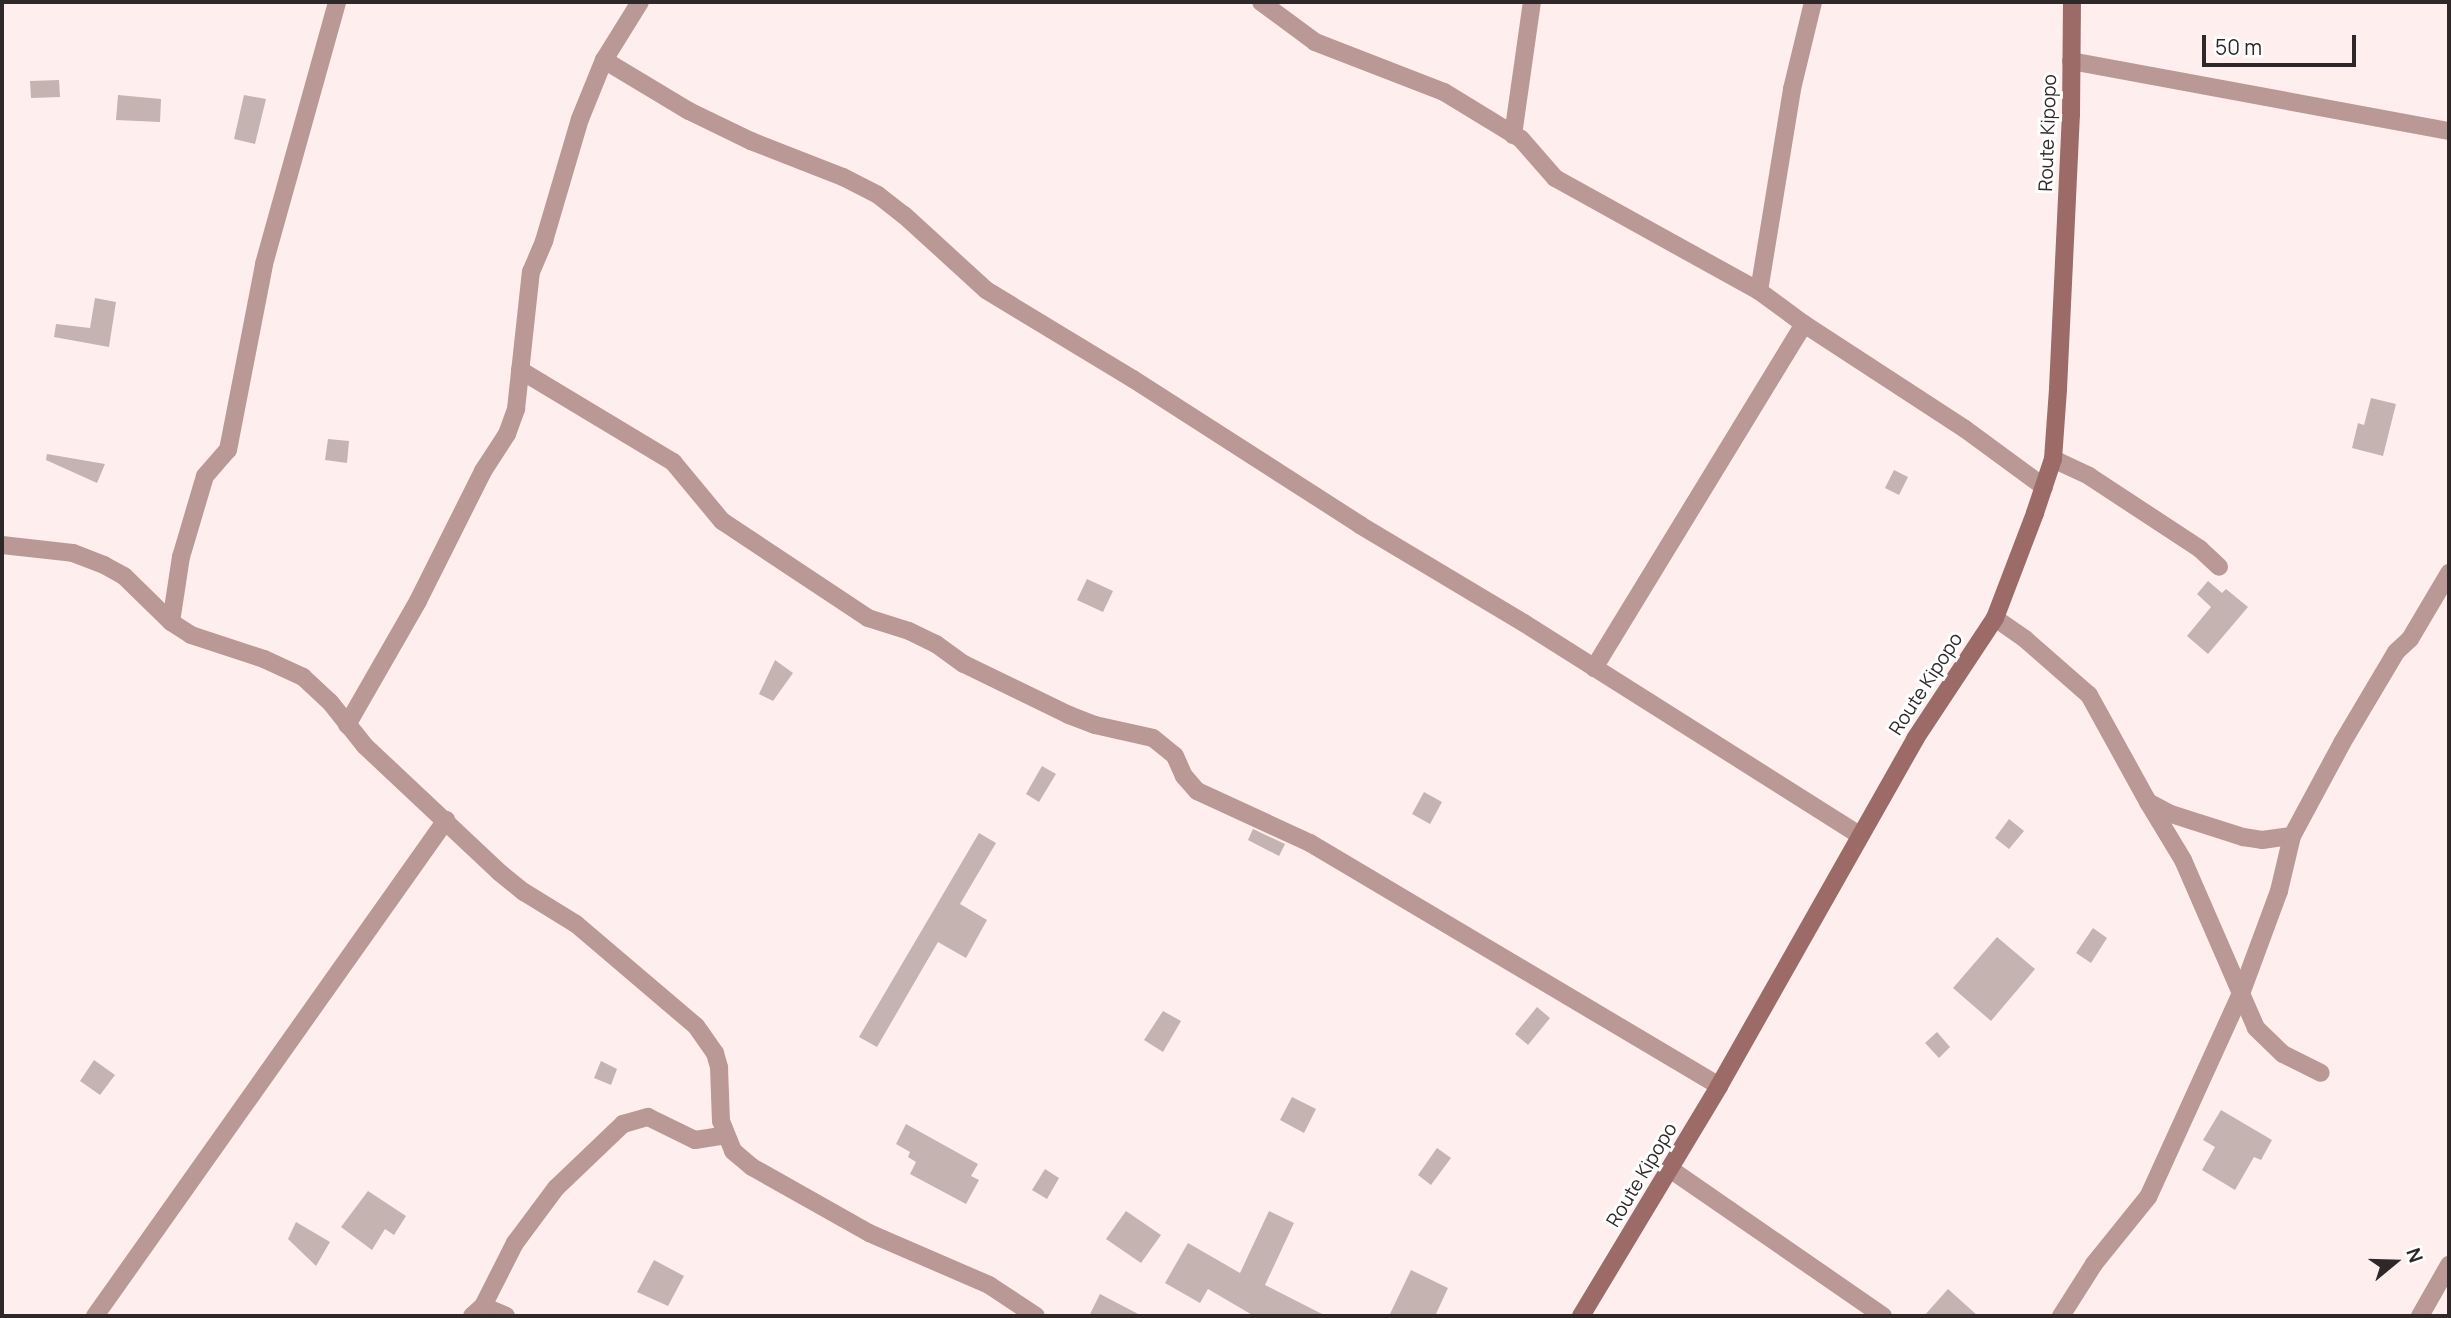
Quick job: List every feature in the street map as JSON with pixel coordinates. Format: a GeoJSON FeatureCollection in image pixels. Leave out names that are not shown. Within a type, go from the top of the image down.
{"type":"FeatureCollection","features":[{"type":"Feature","properties":{"kind":"main road","name":"Route Kipopo"},"geometry":{"type":"LineString","coordinates":[[1581,1316],[1719,1086],[1915,739],[1995,618],[2044,487],[2053,459],[2062,314],[2072,2]]}},
{"type":"Feature","properties":{"kind":"street"},"geometry":{"type":"LineString","coordinates":[[171,622],[181,558],[205,476],[228,450],[264,264],[337,2]]}},
{"type":"Feature","properties":{"kind":"street"},"geometry":{"type":"LineString","coordinates":[[347,725],[418,601],[483,471],[507,433],[516,410],[531,272],[544,242],[580,119],[604,60],[640,2]]}},
{"type":"Feature","properties":{"kind":"street"},"geometry":{"type":"LineString","coordinates":[[1261,2],[1315,42],[1444,92],[1521,139],[1555,178],[1759,291],[1804,324],[1965,429],[2044,487]]}},
{"type":"Feature","properties":{"kind":"street"},"geometry":{"type":"LineString","coordinates":[[1513,135],[1532,2]]}},
{"type":"Feature","properties":{"kind":"street"},"geometry":{"type":"LineString","coordinates":[[1759,291],[1792,89],[1814,2]]}},
{"type":"Feature","properties":{"kind":"street"},"geometry":{"type":"LineString","coordinates":[[604,60],[689,111],[751,141],[843,177],[878,195],[904,215],[986,290],[1860,835]]}},
{"type":"Feature","properties":{"kind":"street"},"geometry":{"type":"LineString","coordinates":[[2071,61],[2449,131]]}},
{"type":"Feature","properties":{"kind":"street"},"geometry":{"type":"LineString","coordinates":[[1594,668],[1804,324]]}},
{"type":"Feature","properties":{"kind":"street"},"geometry":{"type":"LineString","coordinates":[[520,370],[673,462],[722,521],[868,618],[927,639],[964,664],[1069,715],[1096,725],[1153,738],[1175,756],[1184,776],[1197,791],[1310,843],[1719,1086]]}},
{"type":"Feature","properties":{"kind":"street"},"geometry":{"type":"LineString","coordinates":[[2053,459],[2089,476],[2200,549],[2219,567]]}},
{"type":"Feature","properties":{"kind":"street"},"geometry":{"type":"LineString","coordinates":[[2,545],[73,553],[104,565],[140,589],[171,622],[210,644],[264,659],[303,677],[330,702],[347,725],[524,892],[576,924],[696,1026],[715,1053],[719,1067],[721,1121],[733,1152],[752,1167],[869,1233],[1005,1293],[1036,1316]]}},
{"type":"Feature","properties":{"kind":"street"},"geometry":{"type":"LineString","coordinates":[[2061,1316],[2094,1264],[2148,1197],[2242,991],[2279,891],[2292,836],[2342,743],[2396,653],[2410,639],[2449,573]]}},
{"type":"Feature","properties":{"kind":"street"},"geometry":{"type":"LineString","coordinates":[[1995,618],[2025,639],[2089,695],[2183,860],[2256,1028],[2283,1054],[2321,1073]]}},
{"type":"Feature","properties":{"kind":"street"},"geometry":{"type":"LineString","coordinates":[[2148,802],[2171,814],[2243,837],[2262,840],[2292,836]]}},
{"type":"Feature","properties":{"kind":"street"},"geometry":{"type":"LineString","coordinates":[[95,1316],[446,820]]}},
{"type":"Feature","properties":{"kind":"street"},"geometry":{"type":"LineString","coordinates":[[506,1316],[477,1311],[507,1255],[556,1188],[623,1124],[648,1116],[695,1140],[725,1135]]}},
{"type":"Feature","properties":{"kind":"street"},"geometry":{"type":"LineString","coordinates":[[1670,1170],[1883,1316]]}},
{"type":"Feature","properties":{"kind":"street"},"geometry":{"type":"LineString","coordinates":[[2420,1316],[2449,1265]]}},
{"type":"Feature","properties":{"kind":"building"},"geometry":{"type":"Polygon","coordinates":[[[59,80],[60,97],[31,98],[30,81],[59,80]]]}},
{"type":"Feature","properties":{"kind":"building"},"geometry":{"type":"Polygon","coordinates":[[[118,95],[161,99],[160,122],[116,120],[118,95]]]}},
{"type":"Feature","properties":{"kind":"building"},"geometry":{"type":"Polygon","coordinates":[[[244,95],[266,99],[255,144],[234,139],[244,95]]]}},
{"type":"Feature","properties":{"kind":"building"},"geometry":{"type":"Polygon","coordinates":[[[95,298],[116,302],[109,347],[54,337],[56,324],[90,328],[95,298]]]}},
{"type":"Feature","properties":{"kind":"building"},"geometry":{"type":"Polygon","coordinates":[[[2371,398],[2396,404],[2383,456],[2352,448],[2358,423],[2364,425],[2371,398]]]}},
{"type":"Feature","properties":{"kind":"building"},"geometry":{"type":"Polygon","coordinates":[[[328,439],[349,441],[347,463],[325,460],[328,439]]]}},
{"type":"Feature","properties":{"kind":"building"},"geometry":{"type":"Polygon","coordinates":[[[47,454],[105,464],[97,483],[46,460],[47,454]]]}},
{"type":"Feature","properties":{"kind":"building"},"geometry":{"type":"Polygon","coordinates":[[[1894,470],[1908,477],[1899,495],[1885,488],[1894,470]]]}},
{"type":"Feature","properties":{"kind":"building"},"geometry":{"type":"Polygon","coordinates":[[[1087,579],[1113,591],[1103,612],[1077,600],[1087,579]]]}},
{"type":"Feature","properties":{"kind":"building"},"geometry":{"type":"Polygon","coordinates":[[[2208,581],[2222,593],[2226,589],[2248,607],[2208,654],[2187,636],[2211,607],[2197,594],[2208,581]]]}},
{"type":"Feature","properties":{"kind":"building"},"geometry":{"type":"Polygon","coordinates":[[[775,660],[793,673],[773,701],[759,694],[775,660]]]}},
{"type":"Feature","properties":{"kind":"building"},"geometry":{"type":"Polygon","coordinates":[[[1042,766],[1056,774],[1039,802],[1026,794],[1042,766]]]}},
{"type":"Feature","properties":{"kind":"building"},"geometry":{"type":"Polygon","coordinates":[[[1424,792],[1442,802],[1430,824],[1412,814],[1424,792]]]}},
{"type":"Feature","properties":{"kind":"building"},"geometry":{"type":"Polygon","coordinates":[[[2009,819],[2024,831],[2009,849],[1995,838],[2009,819]]]}},
{"type":"Feature","properties":{"kind":"building"},"geometry":{"type":"Polygon","coordinates":[[[1253,829],[1285,844],[1279,856],[1248,840],[1253,829]]]}},
{"type":"Feature","properties":{"kind":"building"},"geometry":{"type":"Polygon","coordinates":[[[979,833],[996,843],[960,904],[987,920],[966,958],[938,942],[877,1047],[859,1037],[979,833]]]}},
{"type":"Feature","properties":{"kind":"building"},"geometry":{"type":"Polygon","coordinates":[[[2093,928],[2107,938],[2091,963],[2076,953],[2093,928]]]}},
{"type":"Feature","properties":{"kind":"building"},"geometry":{"type":"Polygon","coordinates":[[[1997,937],[2035,969],[1991,1021],[1953,988],[1997,937]]]}},
{"type":"Feature","properties":{"kind":"building"},"geometry":{"type":"Polygon","coordinates":[[[1537,1007],[1550,1018],[1528,1045],[1515,1034],[1537,1007]]]}},
{"type":"Feature","properties":{"kind":"building"},"geometry":{"type":"Polygon","coordinates":[[[1163,1011],[1181,1021],[1163,1052],[1144,1040],[1163,1011]]]}},
{"type":"Feature","properties":{"kind":"building"},"geometry":{"type":"Polygon","coordinates":[[[1937,1032],[1950,1047],[1939,1058],[1925,1043],[1937,1032]]]}},
{"type":"Feature","properties":{"kind":"building"},"geometry":{"type":"Polygon","coordinates":[[[94,1060],[115,1075],[100,1095],[80,1081],[94,1060]]]}},
{"type":"Feature","properties":{"kind":"building"},"geometry":{"type":"Polygon","coordinates":[[[601,1061],[617,1069],[611,1085],[594,1078],[601,1061]]]}},
{"type":"Feature","properties":{"kind":"building"},"geometry":{"type":"Polygon","coordinates":[[[1292,1097],[1316,1109],[1304,1133],[1280,1120],[1292,1097]]]}},
{"type":"Feature","properties":{"kind":"building"},"geometry":{"type":"Polygon","coordinates":[[[2221,1110],[2272,1140],[2261,1160],[2254,1157],[2235,1190],[2202,1170],[2215,1147],[2203,1140],[2221,1110]]]}},
{"type":"Feature","properties":{"kind":"building"},"geometry":{"type":"Polygon","coordinates":[[[906,1124],[978,1164],[971,1176],[979,1180],[966,1204],[910,1174],[916,1162],[908,1157],[910,1152],[896,1144],[906,1124]]]}},
{"type":"Feature","properties":{"kind":"building"},"geometry":{"type":"Polygon","coordinates":[[[1437,1148],[1451,1158],[1431,1185],[1418,1175],[1437,1148]]]}},
{"type":"Feature","properties":{"kind":"building"},"geometry":{"type":"Polygon","coordinates":[[[1045,1169],[1059,1178],[1047,1199],[1032,1190],[1045,1169]]]}},
{"type":"Feature","properties":{"kind":"building"},"geometry":{"type":"Polygon","coordinates":[[[368,1191],[406,1216],[394,1235],[385,1229],[372,1250],[341,1227],[368,1191]]]}},
{"type":"Feature","properties":{"kind":"building"},"geometry":{"type":"Polygon","coordinates":[[[1126,1211],[1161,1235],[1141,1263],[1106,1239],[1126,1211]]]}},
{"type":"Feature","properties":{"kind":"building"},"geometry":{"type":"Polygon","coordinates":[[[1269,1211],[1294,1223],[1265,1285],[1326,1316],[1254,1316],[1208,1289],[1200,1303],[1165,1283],[1188,1243],[1240,1273],[1269,1211]]]}},
{"type":"Feature","properties":{"kind":"building"},"geometry":{"type":"Polygon","coordinates":[[[296,1222],[330,1242],[316,1266],[288,1239],[296,1222]]]}},
{"type":"Feature","properties":{"kind":"building"},"geometry":{"type":"Polygon","coordinates":[[[654,1260],[684,1276],[668,1306],[637,1292],[654,1260]]]}},
{"type":"Feature","properties":{"kind":"building"},"geometry":{"type":"Polygon","coordinates":[[[1411,1270],[1448,1288],[1435,1316],[1389,1316],[1411,1270]]]}},
{"type":"Feature","properties":{"kind":"building"},"geometry":{"type":"Polygon","coordinates":[[[1948,1289],[1978,1316],[1924,1316],[1948,1289]]]}},
{"type":"Feature","properties":{"kind":"building"},"geometry":{"type":"Polygon","coordinates":[[[1100,1294],[1142,1316],[1089,1316],[1100,1294]]]}}]}
